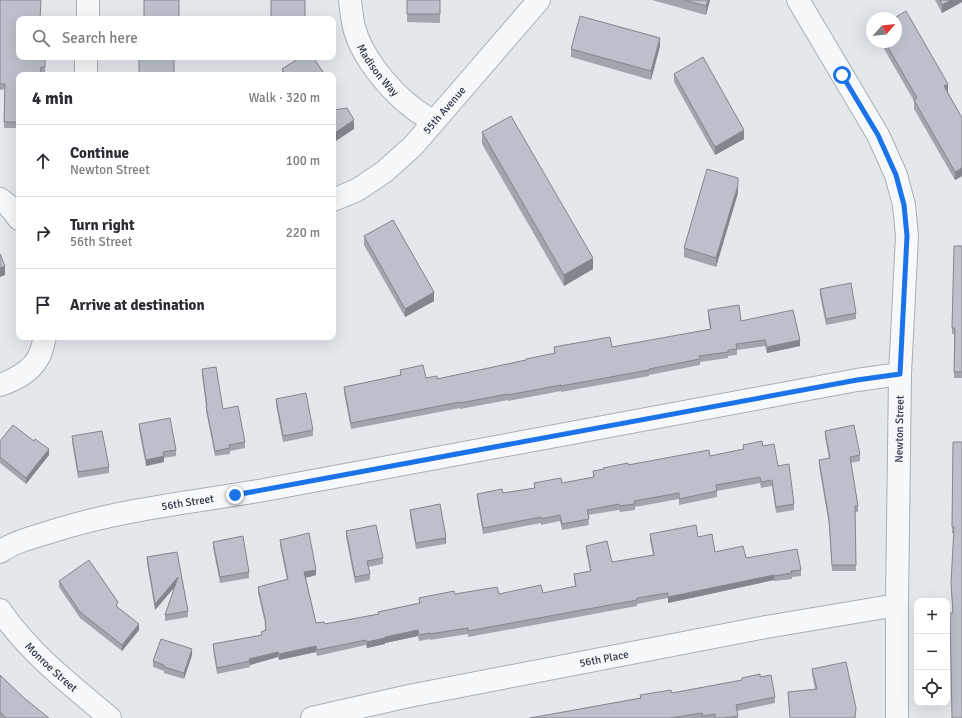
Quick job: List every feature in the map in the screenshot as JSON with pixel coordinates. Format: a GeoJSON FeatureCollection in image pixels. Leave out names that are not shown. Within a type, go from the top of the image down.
{"type":"FeatureCollection","features":[{"type":"Feature","properties":{"kind":"street"},"geometry":{"type":"LineString","coordinates":[[88,0],[88,16]]}},
{"type":"Feature","properties":{"kind":"street","name":"Madison Way"},"geometry":{"type":"LineString","coordinates":[[350,0],[354,28],[363,50],[376,69],[394,90],[412,108],[433,122]]}},
{"type":"Feature","properties":{"kind":"street","name":"55th Avenue"},"geometry":{"type":"LineString","coordinates":[[336,199],[357,190],[384,172],[413,146],[539,0]]}},
{"type":"Feature","properties":{"kind":"street","name":"Newton Street"},"geometry":{"type":"LineString","coordinates":[[798,0],[878,135],[896,175],[904,205],[907,236],[900,374],[897,718]]}},
{"type":"Feature","properties":{"kind":"street"},"geometry":{"type":"LineString","coordinates":[[86,60],[86,72]]}},
{"type":"Feature","properties":{"kind":"street"},"geometry":{"type":"LineString","coordinates":[[0,200],[8,205],[16,215]]}},
{"type":"Feature","properties":{"kind":"street"},"geometry":{"type":"LineString","coordinates":[[0,385],[14,380],[27,371],[38,358],[44,340]]}},
{"type":"Feature","properties":{"kind":"street","name":"56th Street"},"geometry":{"type":"LineString","coordinates":[[0,552],[7,547],[24,540],[76,524],[146,509],[337,477],[857,380],[900,374]]}},
{"type":"Feature","properties":{"kind":"street","name":"56th Place"},"geometry":{"type":"LineString","coordinates":[[312,718],[409,696],[766,626],[897,605]]}},
{"type":"Feature","properties":{"kind":"street","name":"Monroe Street"},"geometry":{"type":"LineString","coordinates":[[0,610],[9,623],[45,661],[110,718]]}},
{"type":"Feature","properties":{"kind":"building"},"geometry":{"type":"Polygon","coordinates":[[[0,0],[41,0],[40,16],[16,16],[16,60],[45,60],[45,67],[41,67],[40,72],[16,72],[16,122],[4,122],[5,84],[0,84],[0,0]]]}},
{"type":"Feature","properties":{"kind":"building"},"geometry":{"type":"Polygon","coordinates":[[[144,0],[179,0],[179,16],[144,16],[144,0]]]}},
{"type":"Feature","properties":{"kind":"building"},"geometry":{"type":"Polygon","coordinates":[[[271,0],[305,0],[305,16],[271,16],[271,0]]]}},
{"type":"Feature","properties":{"kind":"building"},"geometry":{"type":"Polygon","coordinates":[[[407,0],[440,0],[440,14],[407,14],[407,0]]]}},
{"type":"Feature","properties":{"kind":"building"},"geometry":{"type":"Polygon","coordinates":[[[684,0],[708,0],[706,6],[684,0]]]}},
{"type":"Feature","properties":{"kind":"building"},"geometry":{"type":"Polygon","coordinates":[[[940,0],[951,0],[942,5],[940,0]]]}},
{"type":"Feature","properties":{"kind":"building"},"geometry":{"type":"Polygon","coordinates":[[[906,11],[948,84],[944,86],[962,118],[962,168],[955,172],[914,100],[917,98],[888,48],[902,48],[902,13],[906,11]]]}},
{"type":"Feature","properties":{"kind":"building"},"geometry":{"type":"Polygon","coordinates":[[[580,16],[660,38],[651,71],[571,49],[580,16]]]}},
{"type":"Feature","properties":{"kind":"building"},"geometry":{"type":"Polygon","coordinates":[[[703,57],[744,130],[715,147],[674,74],[703,57]]]}},
{"type":"Feature","properties":{"kind":"building"},"geometry":{"type":"Polygon","coordinates":[[[139,60],[174,60],[174,72],[139,72],[139,60]]]}},
{"type":"Feature","properties":{"kind":"building"},"geometry":{"type":"Polygon","coordinates":[[[296,60],[315,60],[323,72],[284,72],[282,69],[296,60]]]}},
{"type":"Feature","properties":{"kind":"building"},"geometry":{"type":"Polygon","coordinates":[[[347,108],[354,120],[336,132],[336,110],[347,108]]]}},
{"type":"Feature","properties":{"kind":"building"},"geometry":{"type":"Polygon","coordinates":[[[511,116],[593,258],[564,275],[482,132],[511,116]]]}},
{"type":"Feature","properties":{"kind":"building"},"geometry":{"type":"Polygon","coordinates":[[[707,169],[738,178],[738,185],[716,258],[684,248],[707,169]]]}},
{"type":"Feature","properties":{"kind":"building"},"geometry":{"type":"Polygon","coordinates":[[[393,220],[434,292],[405,309],[364,236],[393,220]]]}},
{"type":"Feature","properties":{"kind":"building"},"geometry":{"type":"Polygon","coordinates":[[[954,246],[962,246],[962,372],[954,372],[955,328],[952,328],[954,246]]]}},
{"type":"Feature","properties":{"kind":"building"},"geometry":{"type":"Polygon","coordinates":[[[0,254],[5,266],[0,268],[0,254]]]}},
{"type":"Feature","properties":{"kind":"building"},"geometry":{"type":"Polygon","coordinates":[[[851,283],[856,313],[826,319],[820,289],[851,283]]]}},
{"type":"Feature","properties":{"kind":"building"},"geometry":{"type":"Polygon","coordinates":[[[739,305],[741,321],[793,310],[800,340],[767,347],[765,340],[736,344],[737,349],[728,350],[728,352],[699,356],[700,359],[649,370],[460,402],[351,423],[344,387],[401,375],[400,370],[423,365],[426,378],[437,376],[437,379],[555,353],[554,347],[610,337],[612,347],[711,329],[708,310],[739,305]]]}},
{"type":"Feature","properties":{"kind":"building"},"geometry":{"type":"Polygon","coordinates":[[[216,367],[223,409],[238,406],[245,442],[229,445],[230,448],[215,451],[206,406],[202,369],[216,367]]]}},
{"type":"Feature","properties":{"kind":"building"},"geometry":{"type":"Polygon","coordinates":[[[306,393],[313,430],[283,436],[276,399],[306,393]]]}},
{"type":"Feature","properties":{"kind":"building"},"geometry":{"type":"Polygon","coordinates":[[[170,418],[176,450],[163,452],[164,456],[146,460],[139,424],[170,418]]]}},
{"type":"Feature","properties":{"kind":"building"},"geometry":{"type":"Polygon","coordinates":[[[13,425],[34,441],[35,439],[49,449],[26,478],[0,457],[0,441],[13,425]]]}},
{"type":"Feature","properties":{"kind":"building"},"geometry":{"type":"Polygon","coordinates":[[[854,425],[860,455],[850,457],[858,506],[855,506],[856,565],[832,565],[829,519],[819,460],[830,458],[825,431],[854,425]]]}},
{"type":"Feature","properties":{"kind":"building"},"geometry":{"type":"Polygon","coordinates":[[[102,431],[109,467],[78,472],[72,436],[102,431]]]}},
{"type":"Feature","properties":{"kind":"building"},"geometry":{"type":"Polygon","coordinates":[[[762,441],[763,446],[774,444],[778,466],[789,464],[794,504],[776,507],[772,480],[761,482],[760,477],[716,485],[717,491],[679,499],[679,493],[634,501],[635,504],[620,506],[619,504],[587,510],[589,519],[562,524],[560,515],[483,528],[477,494],[502,489],[503,493],[535,488],[534,483],[561,478],[562,483],[594,477],[593,471],[628,463],[628,465],[709,450],[710,456],[744,449],[743,445],[762,441]]]}},
{"type":"Feature","properties":{"kind":"building"},"geometry":{"type":"Polygon","coordinates":[[[953,442],[962,442],[962,718],[952,718],[950,613],[953,613],[951,583],[954,527],[952,527],[953,442]]]}},
{"type":"Feature","properties":{"kind":"building"},"geometry":{"type":"Polygon","coordinates":[[[440,504],[446,537],[416,543],[410,510],[440,504]]]}},
{"type":"Feature","properties":{"kind":"building"},"geometry":{"type":"Polygon","coordinates":[[[376,525],[383,558],[367,561],[370,574],[355,577],[346,531],[376,525]]]}},
{"type":"Feature","properties":{"kind":"building"},"geometry":{"type":"Polygon","coordinates":[[[696,525],[698,537],[712,534],[715,552],[743,546],[746,558],[797,549],[801,570],[668,597],[668,593],[637,598],[637,600],[468,631],[468,628],[419,635],[418,630],[367,642],[366,640],[317,650],[316,646],[279,654],[278,652],[249,659],[250,661],[217,668],[213,644],[262,635],[261,632],[266,630],[266,623],[258,587],[288,579],[280,540],[309,533],[316,570],[304,572],[316,623],[324,622],[325,624],[379,614],[378,612],[420,603],[419,598],[454,591],[455,594],[497,587],[499,594],[541,585],[543,593],[576,586],[574,574],[591,571],[586,546],[607,541],[612,562],[654,555],[650,534],[696,525]]]}},
{"type":"Feature","properties":{"kind":"building"},"geometry":{"type":"Polygon","coordinates":[[[243,536],[249,572],[220,577],[213,542],[243,536]]]}},
{"type":"Feature","properties":{"kind":"building"},"geometry":{"type":"Polygon","coordinates":[[[177,552],[188,611],[165,615],[178,577],[155,604],[147,557],[177,552]]]}},
{"type":"Feature","properties":{"kind":"building"},"geometry":{"type":"Polygon","coordinates":[[[89,560],[118,602],[116,606],[139,624],[122,645],[80,612],[59,581],[89,560]]]}},
{"type":"Feature","properties":{"kind":"building"},"geometry":{"type":"Polygon","coordinates":[[[161,639],[192,649],[184,673],[164,667],[164,665],[153,661],[161,639]]]}},
{"type":"Feature","properties":{"kind":"building"},"geometry":{"type":"Polygon","coordinates":[[[846,662],[856,708],[855,718],[790,718],[788,692],[817,689],[812,669],[846,662]]]}},
{"type":"Feature","properties":{"kind":"building"},"geometry":{"type":"Polygon","coordinates":[[[760,674],[760,677],[771,675],[775,697],[736,705],[738,716],[715,718],[715,714],[703,716],[702,713],[670,718],[530,718],[641,698],[640,695],[671,690],[672,693],[742,680],[742,678],[760,674]]]}},
{"type":"Feature","properties":{"kind":"building"},"geometry":{"type":"Polygon","coordinates":[[[0,675],[24,698],[49,718],[6,718],[0,712],[0,675]]]}},
{"type":"Feature","properties":{"kind":"route"},"geometry":{"type":"LineString","coordinates":[[235,495],[857,380],[900,374],[907,236],[904,205],[896,175],[878,135],[842,75]]}}]}
